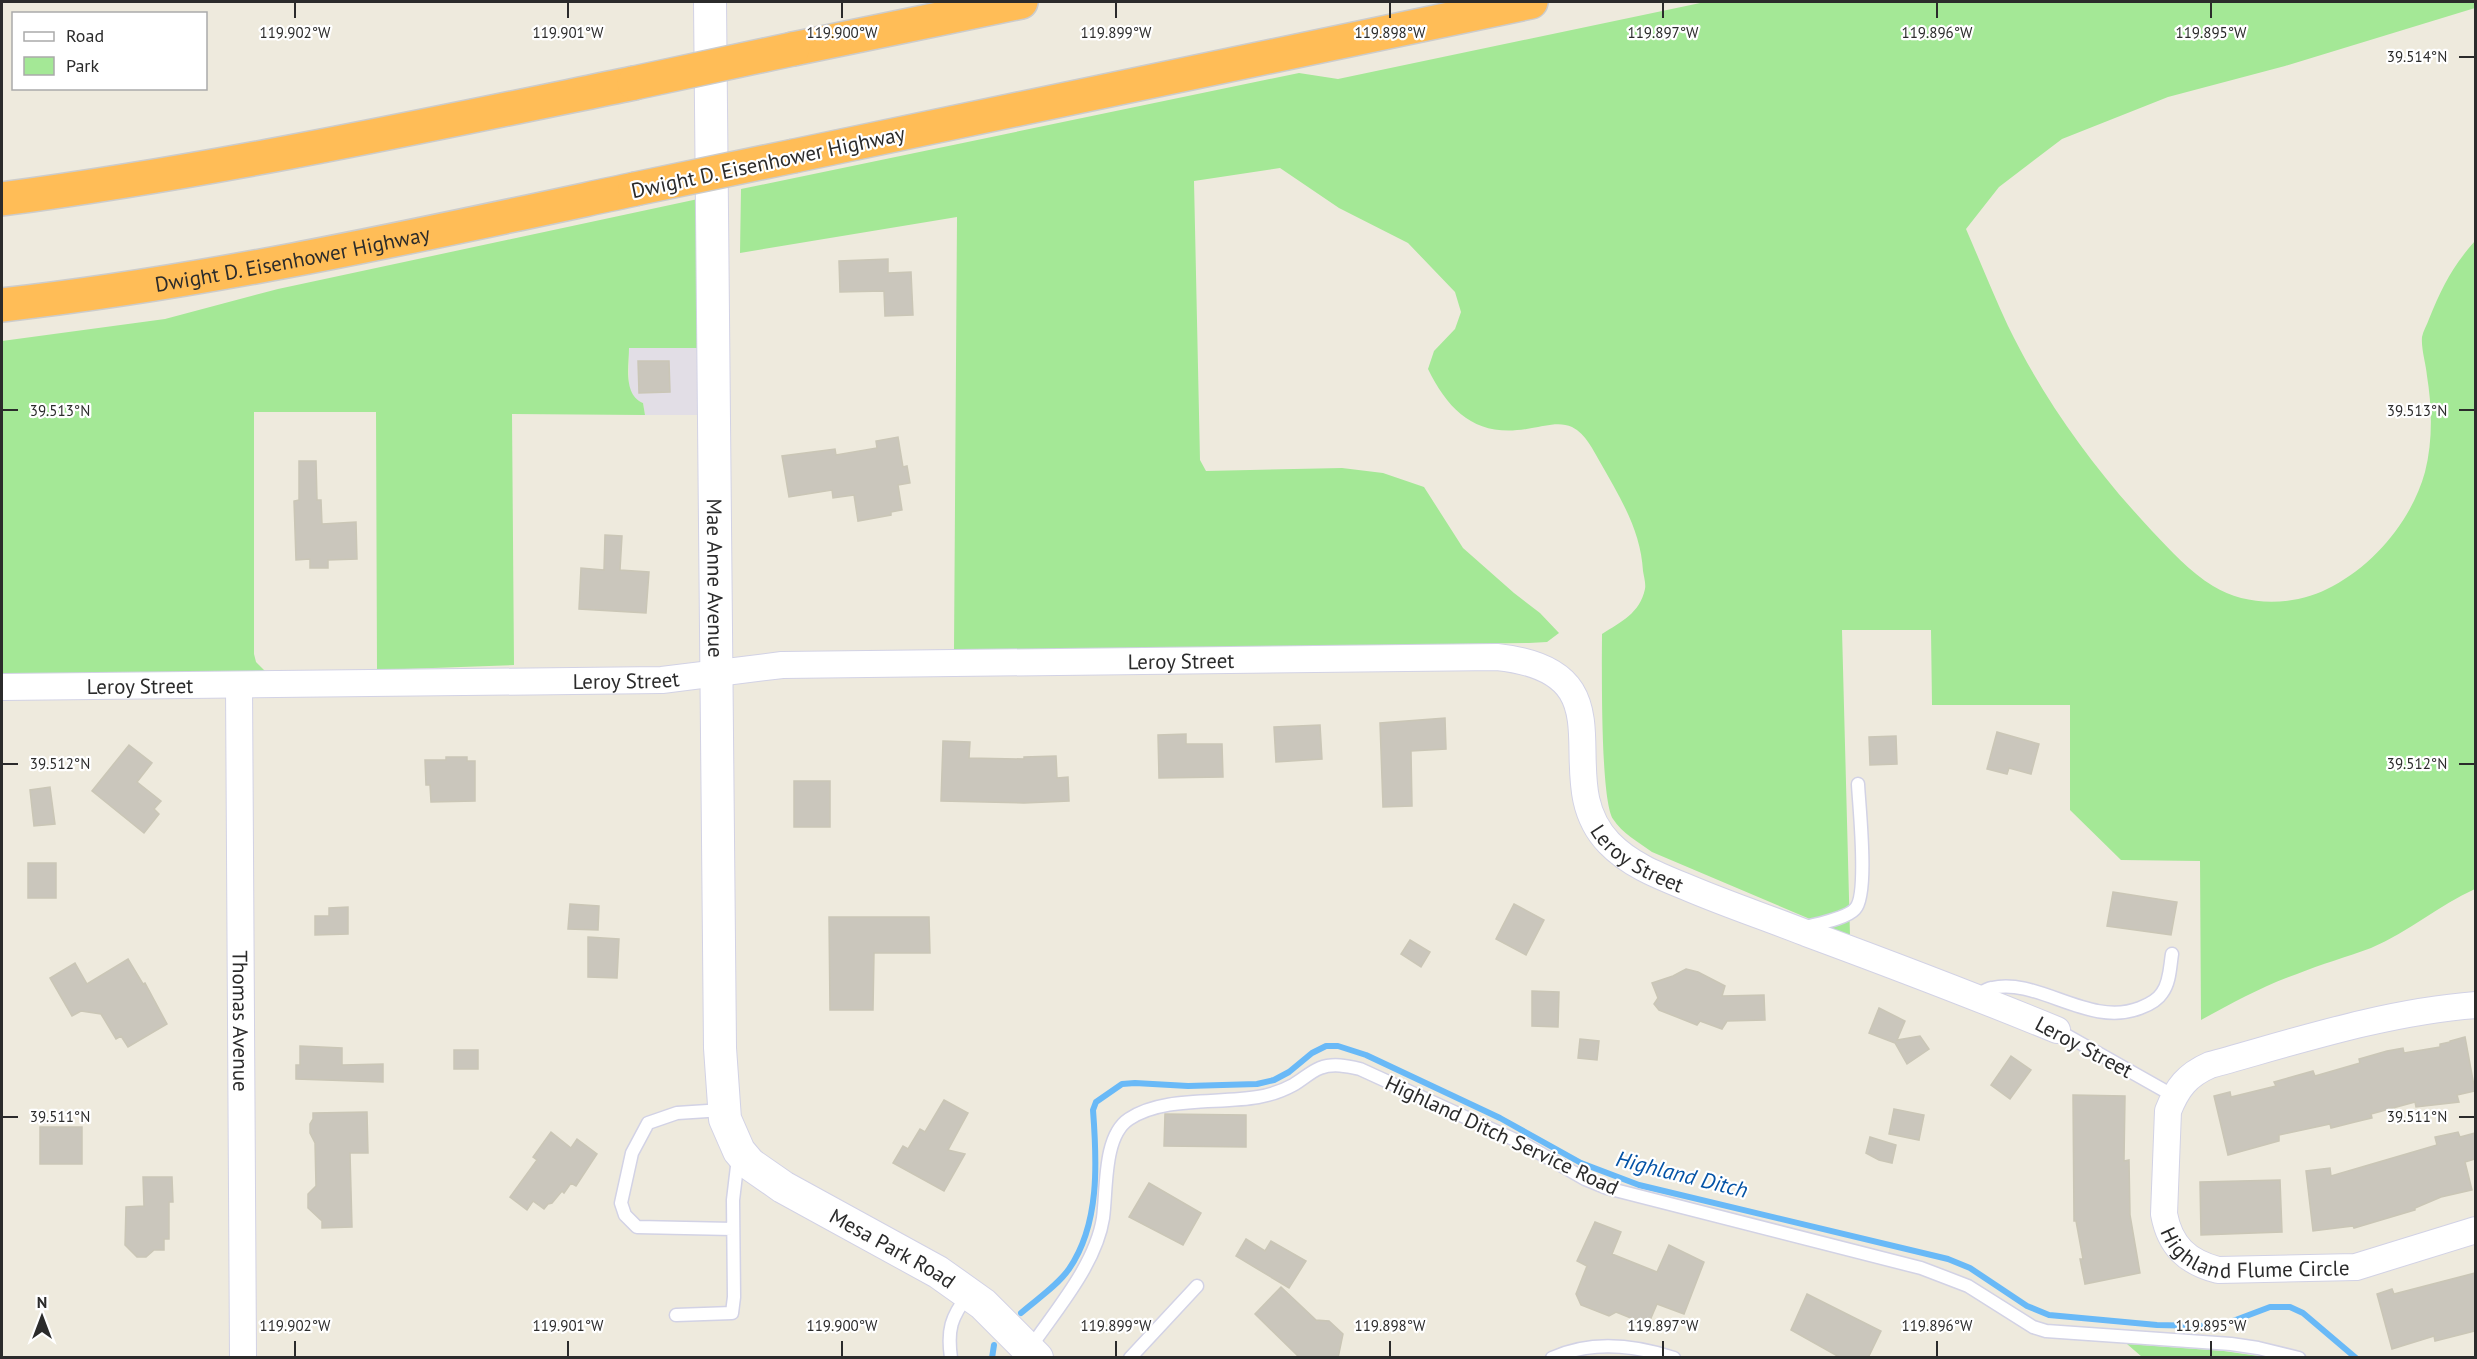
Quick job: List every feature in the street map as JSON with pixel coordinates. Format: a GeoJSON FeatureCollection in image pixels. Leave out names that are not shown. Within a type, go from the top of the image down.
{"type":"FeatureCollection","features":[{"type":"Feature","properties":{"kind":"highway"},"geometry":{"type":"LineString","coordinates":[[2,199],[103,185],[293,153],[1022,2]]}},
{"type":"Feature","properties":{"kind":"highway","name":"Dwight D. Eisenhower Highway"},"geometry":{"type":"LineString","coordinates":[[2,305],[202,276],[375,245],[1531,2]]}},
{"type":"Feature","properties":{"kind":"street","name":"Mae Anne Avenue"},"geometry":{"type":"LineString","coordinates":[[710,2],[720,1048],[724,1109],[731,1137],[739,1151]]}},
{"type":"Feature","properties":{"kind":"street","name":"Leroy Street"},"geometry":{"type":"LineString","coordinates":[[2,687],[662,680],[782,664],[1485,657],[1516,659],[1556,674],[1571,690],[1579,705],[1584,786],[1588,806],[1595,826],[1608,843],[1626,858],[1650,872],[2057,1030]]}},
{"type":"Feature","properties":{"kind":"street","name":"Thomas Avenue"},"geometry":{"type":"LineString","coordinates":[[239,685],[243,1358]]}},
{"type":"Feature","properties":{"kind":"street","name":"Highland Flume Circle"},"geometry":{"type":"LineString","coordinates":[[2475,1005],[2424,1010],[2393,1017],[2210,1065],[2196,1071],[2183,1082],[2174,1096],[2166,1125],[2164,1214],[2167,1230],[2175,1245],[2187,1258],[2201,1266],[2218,1270],[2356,1267],[2475,1230]]}},
{"type":"Feature","properties":{"kind":"street","name":"Mesa Park Road"},"geometry":{"type":"LineString","coordinates":[[739,1151],[764,1176],[910,1256],[969,1294],[1033,1353]]}},
{"type":"Feature","properties":{"kind":"lane"},"geometry":{"type":"LineString","coordinates":[[1798,930],[1848,915],[1857,908],[1862,896],[1858,784]]}},
{"type":"Feature","properties":{"kind":"lane"},"geometry":{"type":"LineString","coordinates":[[1975,997],[1992,988],[2005,987],[2038,993],[2098,1011],[2135,1010],[2152,1003],[2163,993],[2169,977],[2172,954]]}},
{"type":"Feature","properties":{"kind":"lane","name":"Leroy Street"},"geometry":{"type":"LineString","coordinates":[[2057,1030],[2174,1096]]}},
{"type":"Feature","properties":{"kind":"lane","name":"Highland Ditch Service Road"},"geometry":{"type":"LineString","coordinates":[[1033,1353],[1093,1252],[1103,1218],[1111,1150],[1118,1128],[1128,1119],[1155,1107],[1241,1100],[1276,1092],[1319,1068],[1333,1065],[1360,1069],[1524,1144],[1585,1179],[1607,1188],[1932,1271],[1968,1286],[2033,1327],[2046,1331],[2231,1344],[2299,1358]]}},
{"type":"Feature","properties":{"kind":"lane"},"geometry":{"type":"LineString","coordinates":[[724,1109],[677,1113],[648,1122],[632,1153],[621,1203],[625,1215],[637,1227],[733,1229]]}},
{"type":"Feature","properties":{"kind":"lane"},"geometry":{"type":"LineString","coordinates":[[676,1315],[732,1313],[733,1200],[739,1151]]}},
{"type":"Feature","properties":{"kind":"lane"},"geometry":{"type":"LineString","coordinates":[[1130,1358],[1197,1286]]}},
{"type":"Feature","properties":{"kind":"lane"},"geometry":{"type":"LineString","coordinates":[[951,1358],[950,1330],[953,1315],[969,1294]]}},
{"type":"Feature","properties":{"kind":"lane"},"geometry":{"type":"LineString","coordinates":[[1552,1358],[1592,1347],[1629,1346],[1674,1358]]}},
{"type":"Feature","properties":{"kind":"shaded area"},"geometry":{"type":"Polygon","coordinates":[[[629,348],[698,348],[698,415],[645,415],[643,403],[636,400],[629,389],[629,348]]]}},
{"type":"Feature","properties":{"kind":"green space"},"geometry":{"type":"Polygon","coordinates":[[[1705,2],[2475,2],[2475,8],[2285,66],[2168,97],[2062,139],[1999,187],[1966,229],[2002,314],[2022,354],[2072,434],[2111,484],[2166,546],[2189,568],[2213,586],[2242,598],[2273,602],[2304,598],[2333,586],[2364,565],[2402,523],[2419,489],[2428,460],[2430,400],[2422,337],[2448,278],[2475,241],[2475,889],[2385,942],[2272,984],[2201,1020],[2200,861],[2121,860],[2070,810],[2070,705],[1932,705],[1931,630],[1842,630],[1850,936],[1652,852],[1626,833],[1613,819],[1606,786],[1602,634],[1634,611],[1645,587],[1634,528],[1615,488],[1589,443],[1572,427],[1557,424],[1496,430],[1468,419],[1457,410],[1446,399],[1428,369],[1434,351],[1455,329],[1461,312],[1455,292],[1408,243],[1339,208],[1280,168],[1194,181],[1200,460],[1206,471],[1342,468],[1383,473],[1424,487],[1463,548],[1540,613],[1559,633],[1547,642],[1529,643],[954,651],[957,217],[740,253],[741,189],[1299,73],[1338,79],[1705,2]]]}},
{"type":"Feature","properties":{"kind":"green space"},"geometry":{"type":"Polygon","coordinates":[[[698,199],[698,348],[629,348],[628,379],[632,393],[643,403],[645,415],[512,414],[514,665],[377,670],[376,412],[254,412],[254,654],[256,662],[266,672],[2,674],[2,341],[165,319],[278,289],[698,199]]]}},
{"type":"Feature","properties":{"kind":"green space"},"geometry":{"type":"Polygon","coordinates":[[[2127,1344],[2224,1351],[2265,1357],[2142,1357],[2127,1344]]]}},
{"type":"Feature","properties":{"kind":"building"},"geometry":{"type":"Polygon","coordinates":[[[888,259],[888,273],[911,272],[913,315],[885,316],[884,291],[840,292],[839,261],[888,259]]]}},
{"type":"Feature","properties":{"kind":"building"},"geometry":{"type":"Polygon","coordinates":[[[638,361],[669,361],[670,392],[639,393],[638,361]]]}},
{"type":"Feature","properties":{"kind":"building"},"geometry":{"type":"Polygon","coordinates":[[[898,437],[903,467],[907,466],[910,483],[898,485],[902,510],[891,512],[891,515],[858,521],[854,495],[833,498],[832,490],[789,497],[782,456],[835,449],[836,455],[877,448],[876,441],[898,437]]]}},
{"type":"Feature","properties":{"kind":"building"},"geometry":{"type":"Polygon","coordinates":[[[299,461],[316,461],[317,500],[321,500],[322,524],[356,522],[357,559],[328,560],[328,568],[310,568],[310,559],[296,560],[294,501],[299,500],[299,461]]]}},
{"type":"Feature","properties":{"kind":"building"},"geometry":{"type":"Polygon","coordinates":[[[605,535],[622,536],[620,570],[649,572],[646,613],[579,609],[581,568],[604,570],[605,535]]]}},
{"type":"Feature","properties":{"kind":"building"},"geometry":{"type":"Polygon","coordinates":[[[1445,718],[1446,749],[1411,751],[1412,806],[1383,807],[1380,723],[1445,718]]]}},
{"type":"Feature","properties":{"kind":"building"},"geometry":{"type":"Polygon","coordinates":[[[1320,725],[1322,759],[1276,762],[1274,727],[1320,725]]]}},
{"type":"Feature","properties":{"kind":"building"},"geometry":{"type":"Polygon","coordinates":[[[1997,732],[2039,744],[2031,774],[2009,768],[2007,774],[1987,769],[1997,732]]]}},
{"type":"Feature","properties":{"kind":"building"},"geometry":{"type":"Polygon","coordinates":[[[1186,734],[1186,744],[1222,744],[1223,777],[1159,778],[1158,735],[1186,734]]]}},
{"type":"Feature","properties":{"kind":"building"},"geometry":{"type":"Polygon","coordinates":[[[1896,736],[1897,764],[1870,765],[1869,737],[1896,736]]]}},
{"type":"Feature","properties":{"kind":"building"},"geometry":{"type":"Polygon","coordinates":[[[943,741],[970,742],[969,758],[1024,759],[1024,757],[1056,756],[1057,778],[1068,777],[1069,801],[1024,803],[941,801],[943,741]]]}},
{"type":"Feature","properties":{"kind":"building"},"geometry":{"type":"Polygon","coordinates":[[[129,745],[152,763],[137,782],[161,801],[154,809],[159,814],[144,833],[92,791],[129,745]]]}},
{"type":"Feature","properties":{"kind":"building"},"geometry":{"type":"Polygon","coordinates":[[[446,757],[467,757],[467,761],[475,761],[475,801],[431,802],[430,785],[426,785],[425,760],[446,760],[446,757]]]}},
{"type":"Feature","properties":{"kind":"building"},"geometry":{"type":"Polygon","coordinates":[[[794,781],[830,781],[830,827],[794,827],[794,781]]]}},
{"type":"Feature","properties":{"kind":"building"},"geometry":{"type":"Polygon","coordinates":[[[50,787],[55,824],[34,826],[30,790],[50,787]]]}},
{"type":"Feature","properties":{"kind":"building"},"geometry":{"type":"Polygon","coordinates":[[[28,863],[56,863],[56,898],[28,898],[28,863]]]}},
{"type":"Feature","properties":{"kind":"building"},"geometry":{"type":"Polygon","coordinates":[[[2113,892],[2177,902],[2171,935],[2107,926],[2113,892]]]}},
{"type":"Feature","properties":{"kind":"building"},"geometry":{"type":"Polygon","coordinates":[[[570,904],[599,906],[598,930],[568,929],[570,904]]]}},
{"type":"Feature","properties":{"kind":"building"},"geometry":{"type":"Polygon","coordinates":[[[1514,904],[1544,920],[1526,955],[1496,939],[1514,904]]]}},
{"type":"Feature","properties":{"kind":"building"},"geometry":{"type":"Polygon","coordinates":[[[348,907],[348,934],[315,935],[315,916],[329,916],[329,908],[348,907]]]}},
{"type":"Feature","properties":{"kind":"building"},"geometry":{"type":"Polygon","coordinates":[[[829,917],[929,917],[930,953],[874,953],[873,1010],[830,1010],[829,917]]]}},
{"type":"Feature","properties":{"kind":"building"},"geometry":{"type":"Polygon","coordinates":[[[588,937],[619,939],[617,978],[588,977],[588,937]]]}},
{"type":"Feature","properties":{"kind":"building"},"geometry":{"type":"Polygon","coordinates":[[[1410,940],[1430,952],[1421,967],[1401,954],[1410,940]]]}},
{"type":"Feature","properties":{"kind":"building"},"geometry":{"type":"Polygon","coordinates":[[[128,959],[143,984],[145,983],[167,1024],[128,1047],[121,1036],[116,1039],[101,1014],[81,1011],[72,1016],[50,978],[75,963],[87,984],[128,959]]]}},
{"type":"Feature","properties":{"kind":"building"},"geometry":{"type":"Polygon","coordinates":[[[1686,969],[1698,972],[1725,986],[1722,996],[1764,995],[1765,1020],[1727,1021],[1722,1029],[1700,1021],[1697,1025],[1659,1010],[1654,1004],[1658,998],[1652,983],[1686,969]]]}},
{"type":"Feature","properties":{"kind":"building"},"geometry":{"type":"Polygon","coordinates":[[[1532,991],[1559,992],[1558,1027],[1532,1026],[1532,991]]]}},
{"type":"Feature","properties":{"kind":"building"},"geometry":{"type":"Polygon","coordinates":[[[1879,1008],[1905,1021],[1897,1040],[1920,1036],[1929,1049],[1907,1064],[1895,1043],[1869,1033],[1879,1008]]]}},
{"type":"Feature","properties":{"kind":"building"},"geometry":{"type":"Polygon","coordinates":[[[2465,1037],[2475,1091],[2457,1095],[2459,1102],[2416,1107],[2415,1102],[2371,1114],[2372,1118],[2331,1128],[2330,1124],[2279,1135],[2279,1141],[2228,1155],[2214,1096],[2230,1092],[2231,1097],[2276,1086],[2274,1082],[2313,1071],[2315,1076],[2360,1063],[2359,1059],[2387,1051],[2403,1048],[2404,1053],[2440,1047],[2440,1044],[2465,1037]]]}},
{"type":"Feature","properties":{"kind":"building"},"geometry":{"type":"Polygon","coordinates":[[[1580,1039],[1599,1041],[1597,1060],[1578,1058],[1580,1039]]]}},
{"type":"Feature","properties":{"kind":"building"},"geometry":{"type":"Polygon","coordinates":[[[300,1046],[342,1048],[342,1065],[383,1064],[383,1082],[296,1079],[296,1065],[300,1065],[300,1046]]]}},
{"type":"Feature","properties":{"kind":"building"},"geometry":{"type":"Polygon","coordinates":[[[454,1050],[478,1050],[478,1069],[454,1069],[454,1050]]]}},
{"type":"Feature","properties":{"kind":"building"},"geometry":{"type":"Polygon","coordinates":[[[2011,1056],[2031,1070],[2010,1099],[1991,1085],[2011,1056]]]}},
{"type":"Feature","properties":{"kind":"building"},"geometry":{"type":"Polygon","coordinates":[[[2073,1095],[2125,1096],[2124,1161],[2129,1160],[2130,1215],[2140,1273],[2085,1284],[2080,1259],[2083,1259],[2076,1221],[2074,1221],[2073,1095]]]}},
{"type":"Feature","properties":{"kind":"building"},"geometry":{"type":"Polygon","coordinates":[[[944,1100],[968,1113],[948,1150],[965,1154],[944,1191],[893,1163],[903,1146],[908,1149],[920,1129],[925,1132],[944,1100]]]}},
{"type":"Feature","properties":{"kind":"building"},"geometry":{"type":"Polygon","coordinates":[[[1894,1109],[1924,1115],[1919,1140],[1889,1134],[1894,1109]]]}},
{"type":"Feature","properties":{"kind":"building"},"geometry":{"type":"Polygon","coordinates":[[[367,1112],[368,1153],[350,1153],[352,1227],[322,1228],[322,1221],[308,1208],[308,1194],[316,1186],[315,1143],[310,1133],[313,1113],[367,1112]]]}},
{"type":"Feature","properties":{"kind":"building"},"geometry":{"type":"Polygon","coordinates":[[[1165,1114],[1246,1115],[1246,1147],[1164,1146],[1165,1114]]]}},
{"type":"Feature","properties":{"kind":"building"},"geometry":{"type":"Polygon","coordinates":[[[40,1127],[82,1127],[82,1164],[40,1164],[40,1127]]]}},
{"type":"Feature","properties":{"kind":"building"},"geometry":{"type":"Polygon","coordinates":[[[551,1132],[571,1148],[577,1139],[597,1154],[576,1186],[571,1183],[564,1193],[562,1191],[544,1209],[533,1201],[527,1210],[510,1197],[537,1160],[533,1157],[551,1132]]]}},
{"type":"Feature","properties":{"kind":"building"},"geometry":{"type":"Polygon","coordinates":[[[2458,1132],[2460,1137],[2475,1133],[2475,1159],[2465,1162],[2472,1190],[2441,1197],[2415,1210],[2354,1228],[2353,1226],[2313,1231],[2306,1171],[2330,1168],[2331,1176],[2437,1145],[2435,1137],[2458,1132]]]}},
{"type":"Feature","properties":{"kind":"building"},"geometry":{"type":"Polygon","coordinates":[[[1870,1137],[1896,1145],[1892,1163],[1879,1160],[1866,1153],[1870,1137]]]}},
{"type":"Feature","properties":{"kind":"building"},"geometry":{"type":"Polygon","coordinates":[[[143,1177],[172,1177],[173,1202],[169,1202],[169,1239],[164,1239],[164,1250],[154,1250],[146,1257],[137,1257],[125,1245],[126,1207],[144,1206],[143,1177]]]}},
{"type":"Feature","properties":{"kind":"building"},"geometry":{"type":"Polygon","coordinates":[[[2280,1180],[2282,1232],[2201,1235],[2200,1182],[2280,1180]]]}},
{"type":"Feature","properties":{"kind":"building"},"geometry":{"type":"Polygon","coordinates":[[[1149,1183],[1201,1213],[1183,1245],[1129,1217],[1149,1183]]]}},
{"type":"Feature","properties":{"kind":"building"},"geometry":{"type":"Polygon","coordinates":[[[1595,1222],[1621,1232],[1612,1254],[1657,1272],[1669,1245],[1704,1262],[1684,1314],[1657,1304],[1648,1325],[1616,1312],[1609,1316],[1581,1305],[1576,1294],[1587,1266],[1577,1261],[1595,1222]]]}},
{"type":"Feature","properties":{"kind":"building"},"geometry":{"type":"Polygon","coordinates":[[[1246,1239],[1265,1251],[1271,1241],[1306,1261],[1289,1288],[1236,1256],[1246,1239]]]}},
{"type":"Feature","properties":{"kind":"building"},"geometry":{"type":"Polygon","coordinates":[[[2475,1273],[2475,1331],[2435,1341],[2434,1336],[2392,1349],[2377,1294],[2392,1289],[2394,1294],[2475,1273]]]}},
{"type":"Feature","properties":{"kind":"building"},"geometry":{"type":"Polygon","coordinates":[[[1281,1287],[1316,1320],[1329,1321],[1343,1334],[1338,1358],[1300,1358],[1255,1314],[1281,1287]]]}},
{"type":"Feature","properties":{"kind":"building"},"geometry":{"type":"Polygon","coordinates":[[[1807,1294],[1881,1331],[1868,1358],[1841,1358],[1791,1330],[1807,1294]]]}},
{"type":"Feature","properties":{"kind":"waterway","name":"Highland Ditch"},"geometry":{"type":"LineString","coordinates":[[1021,1313],[1053,1287],[1069,1269],[1086,1232],[1094,1192],[1093,1110],[1096,1102],[1122,1084],[1188,1086],[1257,1084],[1274,1080],[1289,1072],[1312,1053],[1326,1046],[1338,1046],[1366,1055],[1500,1118],[1581,1163],[1639,1185],[1948,1259],[1970,1268],[2027,1306],[2049,1315],[2157,1325],[2200,1326],[2225,1324],[2270,1307],[2290,1307],[2303,1313],[2356,1358]]}},
{"type":"Feature","properties":{"kind":"waterway","name":"Highland Ditch"},"geometry":{"type":"LineString","coordinates":[[992,1358],[994,1345]]}}]}
